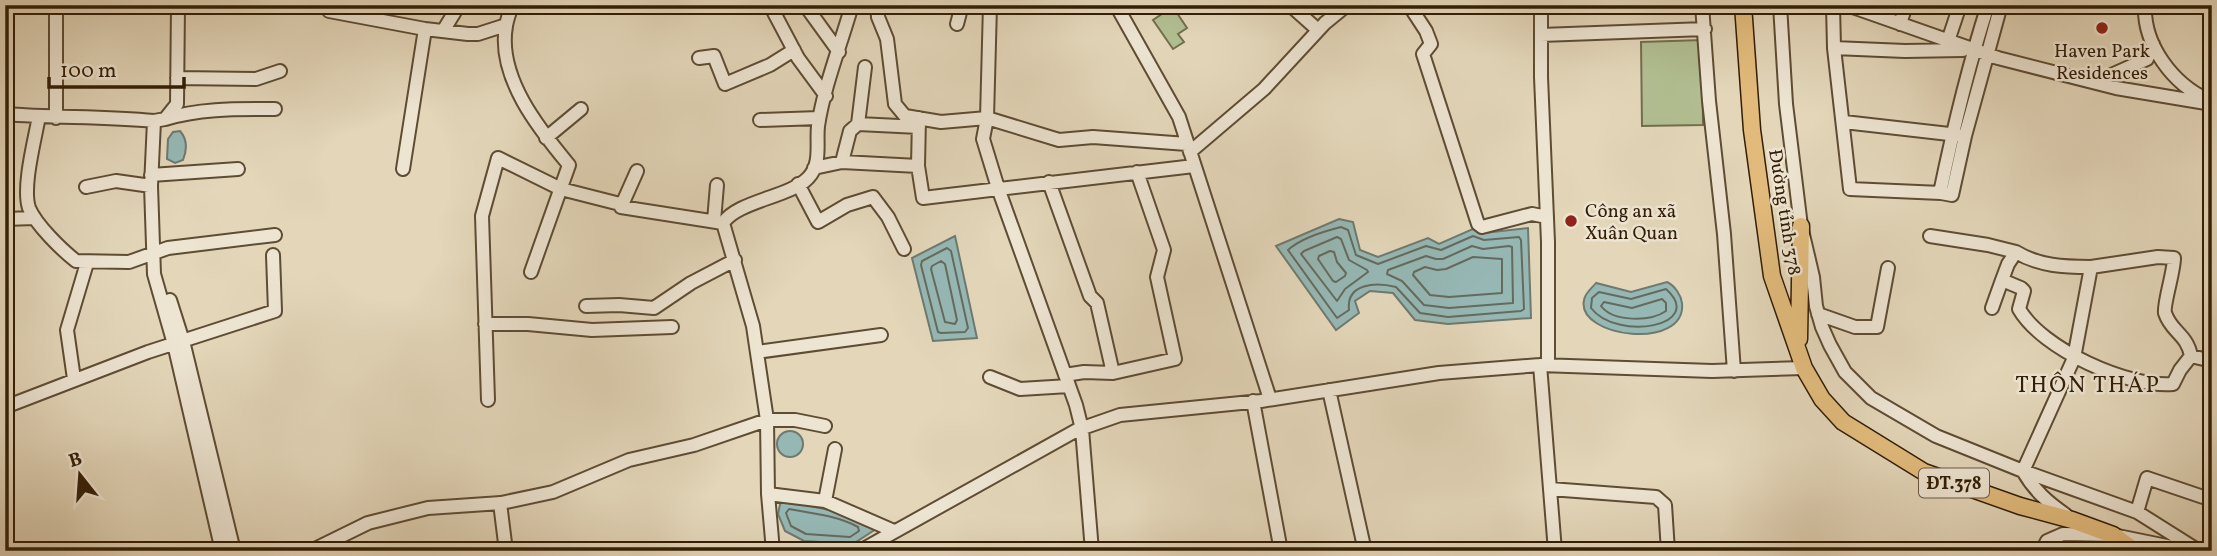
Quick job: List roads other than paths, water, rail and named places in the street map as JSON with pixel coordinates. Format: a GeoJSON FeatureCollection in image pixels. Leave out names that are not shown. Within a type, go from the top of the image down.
{"type":"FeatureCollection","features":[{"type":"Feature","properties":{"kind":"main road","name":"Đường tỉnh 378"},"geometry":{"type":"LineString","coordinates":[[1743,5],[1752,130],[1772,276],[1801,360],[1822,399],[1843,422],[1924,472],[2113,535],[2135,551]]}},
{"type":"Feature","properties":{"kind":"main road"},"geometry":{"type":"LineString","coordinates":[[1801,226],[1801,360]]}},
{"type":"Feature","properties":{"kind":"street"},"geometry":{"type":"LineString","coordinates":[[56,5],[56,118]]}},
{"type":"Feature","properties":{"kind":"street"},"geometry":{"type":"LineString","coordinates":[[178,5],[177,104],[159,120],[151,180],[152,254],[162,274],[222,551]]}},
{"type":"Feature","properties":{"kind":"street"},"geometry":{"type":"LineString","coordinates":[[329,5],[329,11],[356,10],[425,29],[478,34],[506,25]]}},
{"type":"Feature","properties":{"kind":"street"},"geometry":{"type":"LineString","coordinates":[[443,31],[459,5]]}},
{"type":"Feature","properties":{"kind":"street"},"geometry":{"type":"LineString","coordinates":[[512,5],[506,25],[506,55],[516,88],[538,129],[569,165],[531,272]]}},
{"type":"Feature","properties":{"kind":"street"},"geometry":{"type":"LineString","coordinates":[[771,5],[794,50],[826,96]]}},
{"type":"Feature","properties":{"kind":"street"},"geometry":{"type":"LineString","coordinates":[[805,5],[839,52]]}},
{"type":"Feature","properties":{"kind":"street"},"geometry":{"type":"LineString","coordinates":[[488,400],[482,216],[498,158],[561,189],[620,204],[621,207],[718,222],[808,178],[817,162],[820,118],[852,5]]}},
{"type":"Feature","properties":{"kind":"street"},"geometry":{"type":"LineString","coordinates":[[877,5],[878,17],[887,39],[895,104],[905,116],[919,122]]}},
{"type":"Feature","properties":{"kind":"street"},"geometry":{"type":"LineString","coordinates":[[957,24],[962,5]]}},
{"type":"Feature","properties":{"kind":"street"},"geometry":{"type":"LineString","coordinates":[[990,5],[987,118],[983,139],[1082,429],[1092,551]]}},
{"type":"Feature","properties":{"kind":"street"},"geometry":{"type":"LineString","coordinates":[[1290,5],[1318,30]]}},
{"type":"Feature","properties":{"kind":"street"},"geometry":{"type":"LineString","coordinates":[[842,162],[850,131],[858,124],[987,118],[1059,140],[1093,137],[1189,148],[1264,89],[1318,30],[1347,5]]}},
{"type":"Feature","properties":{"kind":"street"},"geometry":{"type":"LineString","coordinates":[[1409,5],[1431,44],[1423,54],[1478,224],[1482,227],[1532,214],[1547,217]]}},
{"type":"Feature","properties":{"kind":"street"},"geometry":{"type":"LineString","coordinates":[[1541,5],[1547,217],[1544,365],[1555,551]]}},
{"type":"Feature","properties":{"kind":"street"},"geometry":{"type":"LineString","coordinates":[[1702,5],[1734,371]]}},
{"type":"Feature","properties":{"kind":"street"},"geometry":{"type":"LineString","coordinates":[[1780,5],[1786,104],[1801,226],[1814,277],[1818,314],[1844,372],[1871,398],[1937,436],[2022,471],[2137,512],[2199,551]]}},
{"type":"Feature","properties":{"kind":"street"},"geometry":{"type":"LineString","coordinates":[[1833,5],[1834,48],[1850,189],[1940,193],[2001,5]]}},
{"type":"Feature","properties":{"kind":"street"},"geometry":{"type":"LineString","coordinates":[[1847,5],[1987,54],[2147,94],[2212,102]]}},
{"type":"Feature","properties":{"kind":"street"},"geometry":{"type":"LineString","coordinates":[[1900,24],[1906,5]]}},
{"type":"Feature","properties":{"kind":"street"},"geometry":{"type":"LineString","coordinates":[[1948,41],[1960,5]]}},
{"type":"Feature","properties":{"kind":"street"},"geometry":{"type":"LineString","coordinates":[[1959,135],[1973,50],[1987,5]]}},
{"type":"Feature","properties":{"kind":"street"},"geometry":{"type":"LineString","coordinates":[[2145,5],[2152,44],[2165,65],[2193,93],[2212,102]]}},
{"type":"Feature","properties":{"kind":"street"},"geometry":{"type":"LineString","coordinates":[[1119,6],[1179,117],[1270,399]]}},
{"type":"Feature","properties":{"kind":"street"},"geometry":{"type":"LineString","coordinates":[[403,169],[425,29]]}},
{"type":"Feature","properties":{"kind":"street"},"geometry":{"type":"LineString","coordinates":[[1541,35],[1704,29]]}},
{"type":"Feature","properties":{"kind":"street"},"geometry":{"type":"LineString","coordinates":[[2087,80],[2107,77],[2147,59],[2152,44]]}},
{"type":"Feature","properties":{"kind":"street"},"geometry":{"type":"LineString","coordinates":[[1834,48],[1973,50]]}},
{"type":"Feature","properties":{"kind":"street"},"geometry":{"type":"LineString","coordinates":[[699,58],[714,56],[725,84],[770,65],[794,50]]}},
{"type":"Feature","properties":{"kind":"street"},"geometry":{"type":"LineString","coordinates":[[858,124],[865,67]]}},
{"type":"Feature","properties":{"kind":"street"},"geometry":{"type":"LineString","coordinates":[[177,78],[256,79],[281,71]]}},
{"type":"Feature","properties":{"kind":"street"},"geometry":{"type":"LineString","coordinates":[[546,138],[581,108]]}},
{"type":"Feature","properties":{"kind":"street"},"geometry":{"type":"LineString","coordinates":[[5,114],[159,120],[222,110],[275,109]]}},
{"type":"Feature","properties":{"kind":"street"},"geometry":{"type":"LineString","coordinates":[[40,116],[27,181],[29,207],[34,218],[73,259],[88,263],[129,262],[168,248],[275,235]]}},
{"type":"Feature","properties":{"kind":"street"},"geometry":{"type":"LineString","coordinates":[[761,120],[820,118]]}},
{"type":"Feature","properties":{"kind":"street"},"geometry":{"type":"LineString","coordinates":[[919,122],[918,166],[923,198],[1194,166]]}},
{"type":"Feature","properties":{"kind":"street"},"geometry":{"type":"LineString","coordinates":[[1844,122],[1959,135]]}},
{"type":"Feature","properties":{"kind":"street"},"geometry":{"type":"LineString","coordinates":[[814,168],[842,162],[918,166]]}},
{"type":"Feature","properties":{"kind":"street"},"geometry":{"type":"LineString","coordinates":[[86,187],[116,181],[151,180],[238,169]]}},
{"type":"Feature","properties":{"kind":"street"},"geometry":{"type":"LineString","coordinates":[[621,207],[637,171]]}},
{"type":"Feature","properties":{"kind":"street"},"geometry":{"type":"LineString","coordinates":[[990,377],[1020,389],[1067,380],[1084,372],[1113,373],[1175,359],[1157,277],[1164,250],[1137,172]]}},
{"type":"Feature","properties":{"kind":"street"},"geometry":{"type":"LineString","coordinates":[[1049,182],[1090,296],[1097,303],[1113,373]]}},
{"type":"Feature","properties":{"kind":"street"},"geometry":{"type":"LineString","coordinates":[[798,184],[818,222],[847,205],[873,197],[888,217],[904,248]]}},
{"type":"Feature","properties":{"kind":"street"},"geometry":{"type":"LineString","coordinates":[[717,185],[718,222],[735,260],[753,326],[767,420],[772,549],[758,551]]}},
{"type":"Feature","properties":{"kind":"street"},"geometry":{"type":"LineString","coordinates":[[5,219],[34,218]]}},
{"type":"Feature","properties":{"kind":"street"},"geometry":{"type":"LineString","coordinates":[[1930,236],[1996,247],[2015,252],[2029,260],[2059,267],[2091,267],[2158,257],[2174,258],[2174,272],[2164,303],[2166,315],[2172,326],[2189,344],[2191,356],[2173,384],[2160,385],[2104,370],[2074,358],[2028,323],[2019,309],[2024,291],[2002,280]]}},
{"type":"Feature","properties":{"kind":"street"},"geometry":{"type":"LineString","coordinates":[[1992,308],[2015,252]]}},
{"type":"Feature","properties":{"kind":"street"},"geometry":{"type":"LineString","coordinates":[[5,407],[148,352],[275,311],[273,255]]}},
{"type":"Feature","properties":{"kind":"street"},"geometry":{"type":"LineString","coordinates":[[586,306],[654,308],[691,283],[735,260]]}},
{"type":"Feature","properties":{"kind":"street"},"geometry":{"type":"LineString","coordinates":[[74,379],[67,330],[88,263]]}},
{"type":"Feature","properties":{"kind":"street"},"geometry":{"type":"LineString","coordinates":[[2022,471],[2074,358],[2091,267]]}},
{"type":"Feature","properties":{"kind":"street"},"geometry":{"type":"LineString","coordinates":[[1818,314],[1855,327],[1877,327],[1888,268]]}},
{"type":"Feature","properties":{"kind":"street"},"geometry":{"type":"LineString","coordinates":[[485,324],[528,324],[592,330],[672,327]]}},
{"type":"Feature","properties":{"kind":"street"},"geometry":{"type":"LineString","coordinates":[[757,352],[881,335]]}},
{"type":"Feature","properties":{"kind":"street"},"geometry":{"type":"LineString","coordinates":[[178,343],[234,551]]}},
{"type":"Feature","properties":{"kind":"street"},"geometry":{"type":"LineString","coordinates":[[2191,356],[2212,361]]}},
{"type":"Feature","properties":{"kind":"street"},"geometry":{"type":"LineString","coordinates":[[860,551],[1082,429],[1120,415],[1270,399],[1439,373],[1544,365],[1734,371],[1801,360]]}},
{"type":"Feature","properties":{"kind":"street"},"geometry":{"type":"LineString","coordinates":[[1329,390],[1365,551]]}},
{"type":"Feature","properties":{"kind":"street"},"geometry":{"type":"LineString","coordinates":[[1253,401],[1281,551]]}},
{"type":"Feature","properties":{"kind":"street"},"geometry":{"type":"LineString","coordinates":[[311,551],[368,523],[428,508],[500,503],[553,492],[629,460],[694,445],[767,420],[795,420],[825,426]]}},
{"type":"Feature","properties":{"kind":"street"},"geometry":{"type":"LineString","coordinates":[[825,501],[835,449]]}},
{"type":"Feature","properties":{"kind":"street"},"geometry":{"type":"LineString","coordinates":[[2022,471],[2045,501],[2071,520]]}},
{"type":"Feature","properties":{"kind":"street"},"geometry":{"type":"LineString","coordinates":[[2137,512],[2147,478],[2212,500]]}},
{"type":"Feature","properties":{"kind":"street"},"geometry":{"type":"LineString","coordinates":[[1550,489],[1656,497],[1665,506],[1668,551]]}},
{"type":"Feature","properties":{"kind":"street"},"geometry":{"type":"LineString","coordinates":[[768,494],[825,501],[894,531]]}},
{"type":"Feature","properties":{"kind":"street"},"geometry":{"type":"LineString","coordinates":[[500,503],[506,551]]}},
{"type":"Feature","properties":{"kind":"street"},"geometry":{"type":"LineString","coordinates":[[2042,551],[2047,541],[2063,534],[2113,535],[2191,551]]}},
{"type":"Feature","properties":{"kind":"water"},"geometry":{"type":"Polygon","coordinates":[[[180,131],[186,141],[185,153],[183,160],[175,163],[167,159],[168,139],[173,132],[180,131]]]}},
{"type":"Feature","properties":{"kind":"water"},"geometry":{"type":"Polygon","coordinates":[[[1339,219],[1353,222],[1360,250],[1378,257],[1428,238],[1439,244],[1475,228],[1484,233],[1528,228],[1531,318],[1448,324],[1415,320],[1393,293],[1370,291],[1355,301],[1359,313],[1336,330],[1276,246],[1339,219]]]}},
{"type":"Feature","properties":{"kind":"water"},"geometry":{"type":"Polygon","coordinates":[[[955,236],[977,338],[933,341],[912,258],[955,236]]]}},
{"type":"Feature","properties":{"kind":"water"},"geometry":{"type":"Polygon","coordinates":[[[1667,282],[1677,291],[1682,303],[1679,318],[1668,328],[1651,333],[1632,334],[1597,323],[1586,313],[1585,297],[1596,283],[1631,292],[1667,282]]]}},
{"type":"Feature","properties":{"kind":"water"},"geometry":{"type":"Polygon","coordinates":[[[790,431],[799,435],[803,444],[799,453],[790,457],[781,453],[777,444],[781,435],[790,431]]]}},
{"type":"Feature","properties":{"kind":"water"},"geometry":{"type":"Polygon","coordinates":[[[781,500],[834,511],[876,529],[853,544],[804,541],[785,531],[778,514],[781,500]]]}},
{"type":"Feature","properties":{"kind":"place","name":"Haven Park Residences"},"geometry":{"type":"Point","coordinates":[2102,28]}},
{"type":"Feature","properties":{"kind":"place","name":"Công an xã Xuân Quan"},"geometry":{"type":"Point","coordinates":[1571,221]}},
{"type":"Feature","properties":{"kind":"district","name":"THÔN THÁP"},"geometry":{"type":"Point","coordinates":[2088,384]}}]}
